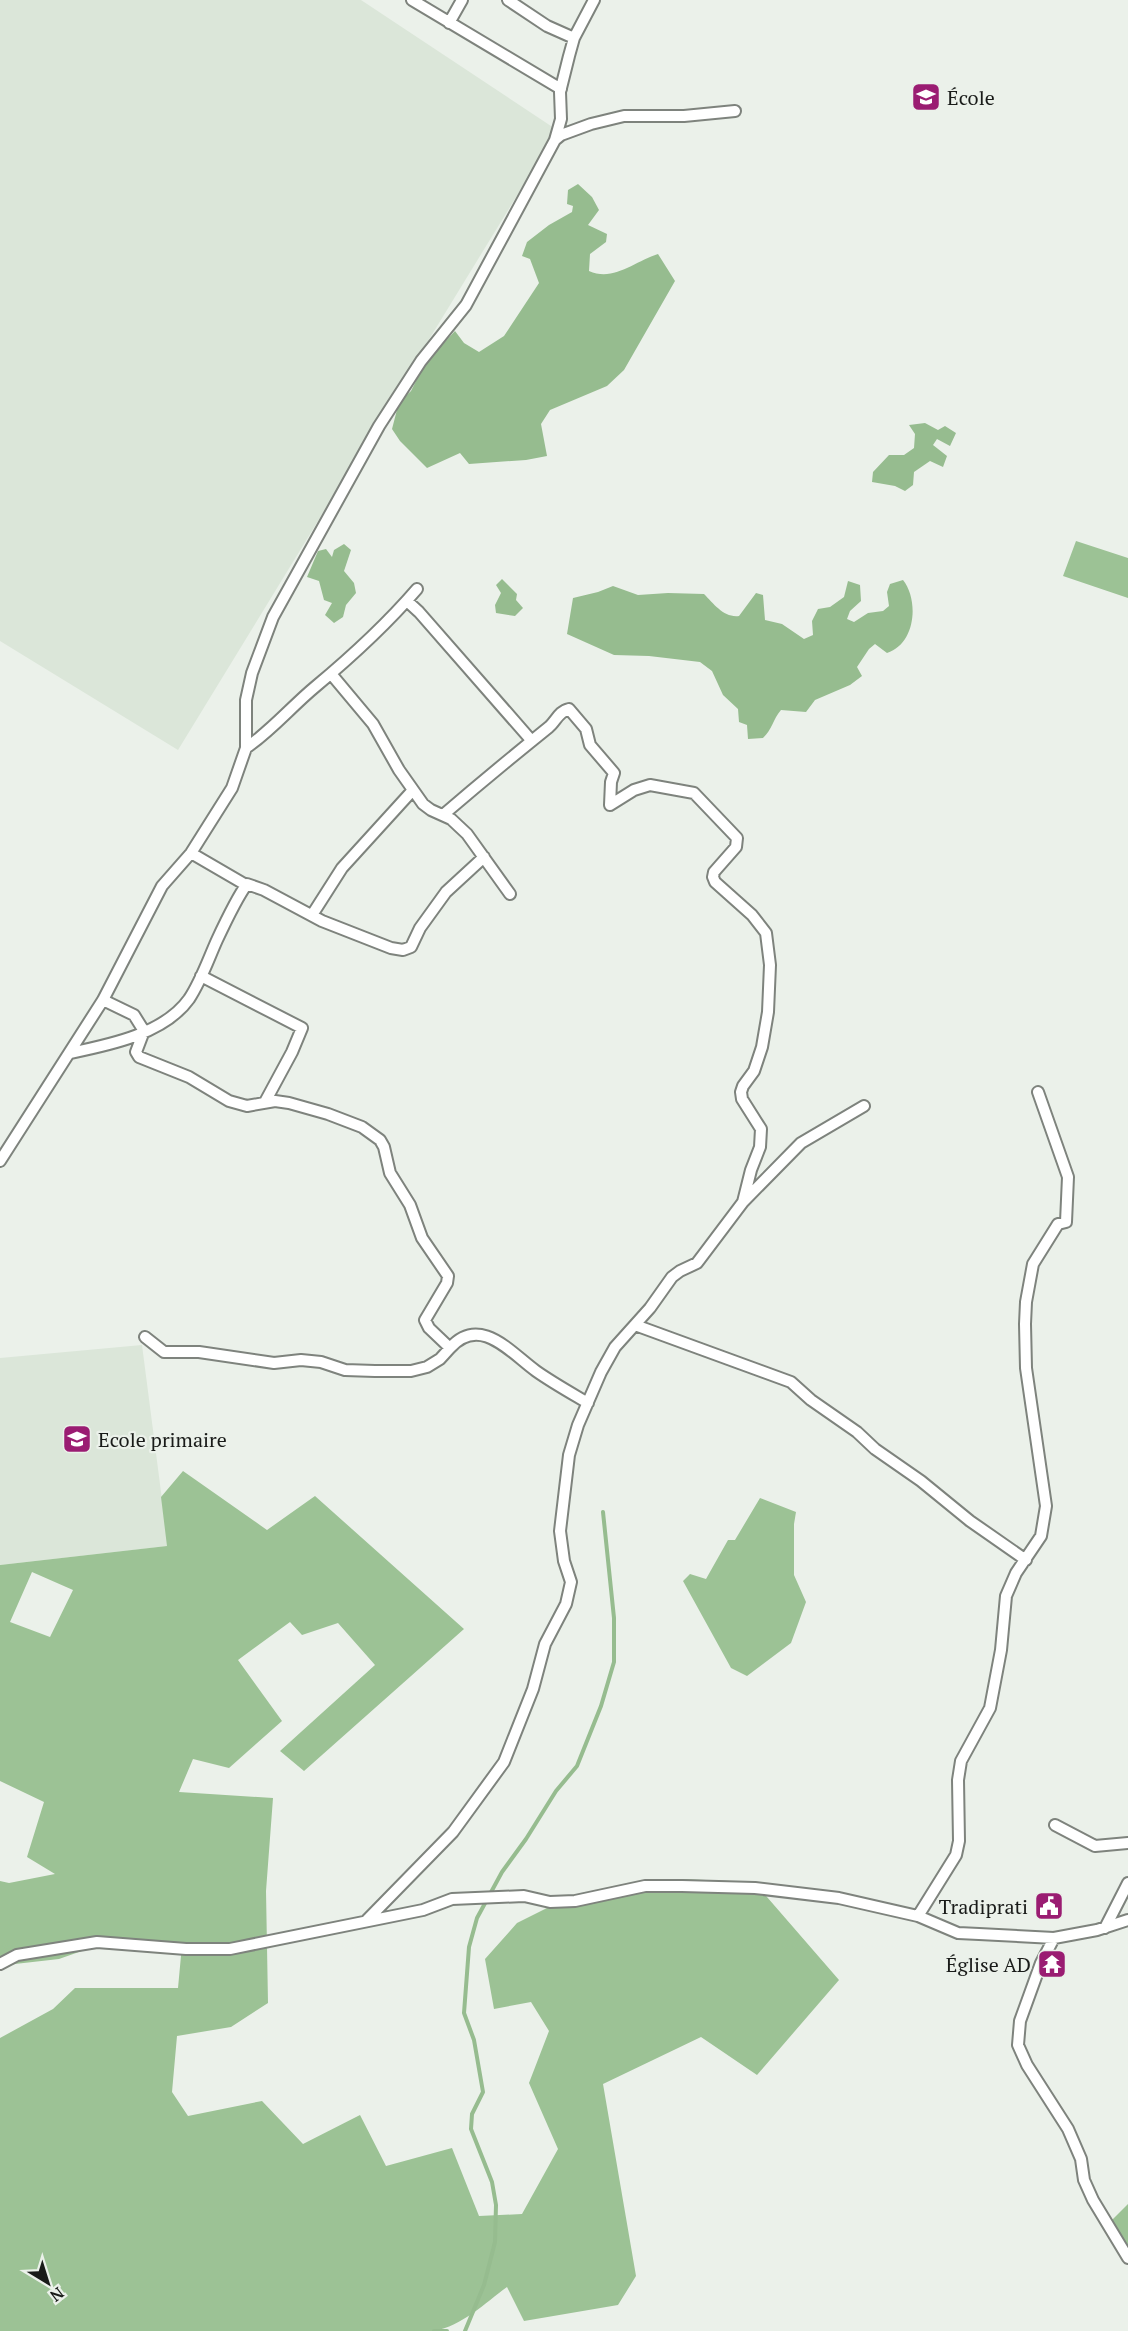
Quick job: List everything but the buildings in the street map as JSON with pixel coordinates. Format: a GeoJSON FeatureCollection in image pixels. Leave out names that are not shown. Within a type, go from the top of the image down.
{"type":"FeatureCollection","features":[{"type":"Feature","properties":{"kind":"street"},"geometry":{"type":"LineString","coordinates":[[412,0],[561,89]]}},
{"type":"Feature","properties":{"kind":"street"},"geometry":{"type":"LineString","coordinates":[[449,23],[462,0]]}},
{"type":"Feature","properties":{"kind":"street"},"geometry":{"type":"LineString","coordinates":[[508,0],[547,26],[574,38]]}},
{"type":"Feature","properties":{"kind":"street"},"geometry":{"type":"LineString","coordinates":[[0,1161],[103,1000],[162,886],[191,853],[232,788],[246,748],[246,700],[256,662],[273,618],[379,426],[421,361],[466,305],[555,140],[561,119],[561,89],[574,38],[594,0]]}},
{"type":"Feature","properties":{"kind":"street"},"geometry":{"type":"LineString","coordinates":[[555,140],[561,135],[581,128],[624,116],[684,116],[735,111]]}},
{"type":"Feature","properties":{"kind":"street"},"geometry":{"type":"LineString","coordinates":[[246,748],[270,731],[315,687],[332,675],[417,589]]}},
{"type":"Feature","properties":{"kind":"street"},"geometry":{"type":"LineString","coordinates":[[406,601],[419,612],[531,740]]}},
{"type":"Feature","properties":{"kind":"street"},"geometry":{"type":"LineString","coordinates":[[332,675],[373,724],[399,770],[426,807],[451,819],[467,834],[510,894]]}},
{"type":"Feature","properties":{"kind":"street"},"geometry":{"type":"LineString","coordinates":[[443,815],[531,740],[552,725],[563,710],[569,709],[586,729],[590,745],[614,773],[611,782],[610,805],[634,790],[650,785],[694,793],[736,838],[736,847],[713,877],[715,882],[752,915],[766,933],[770,965],[768,1012],[762,1047],[754,1071],[741,1092],[742,1099],[761,1129],[760,1147],[751,1170],[743,1202]]}},
{"type":"Feature","properties":{"kind":"street"},"geometry":{"type":"LineString","coordinates":[[312,915],[342,868],[413,790]]}},
{"type":"Feature","properties":{"kind":"street"},"geometry":{"type":"LineString","coordinates":[[191,853],[246,885],[264,890],[312,915],[392,948],[403,950],[411,947],[425,921],[446,892],[484,857]]}},
{"type":"Feature","properties":{"kind":"street"},"geometry":{"type":"LineString","coordinates":[[70,1053],[122,1041],[181,1009],[201,976],[224,925],[246,885]]}},
{"type":"Feature","properties":{"kind":"street"},"geometry":{"type":"LineString","coordinates":[[201,976],[302,1028],[265,1102]]}},
{"type":"Feature","properties":{"kind":"street"},"geometry":{"type":"LineString","coordinates":[[103,1000],[134,1016],[144,1031]]}},
{"type":"Feature","properties":{"kind":"street"},"geometry":{"type":"LineString","coordinates":[[144,1031],[136,1052],[139,1057],[189,1077],[229,1101],[247,1106],[265,1102],[289,1103],[362,1127],[380,1140],[390,1173],[410,1204],[422,1238],[448,1276],[447,1283],[425,1320],[429,1328],[450,1348]]}},
{"type":"Feature","properties":{"kind":"street"},"geometry":{"type":"LineString","coordinates":[[918,1916],[956,1855],[959,1841],[958,1780],[961,1761],[990,1708],[1001,1650],[1006,1596],[1016,1573],[1041,1536],[1046,1506],[1026,1368],[1026,1302],[1034,1264],[1058,1224],[1066,1222],[1068,1177],[1038,1092]]}},
{"type":"Feature","properties":{"kind":"street"},"geometry":{"type":"LineString","coordinates":[[366,1921],[453,1832],[504,1762],[533,1689],[545,1644],[566,1604],[570,1582],[564,1561],[560,1531],[569,1455],[578,1425],[601,1372],[615,1347],[672,1277],[697,1263],[743,1202],[801,1143],[864,1106]]}},
{"type":"Feature","properties":{"kind":"street"},"geometry":{"type":"LineString","coordinates":[[635,1325],[791,1382],[820,1407],[857,1432],[875,1449],[921,1481],[970,1521],[1026,1560]]}},
{"type":"Feature","properties":{"kind":"street"},"geometry":{"type":"LineString","coordinates":[[145,1337],[164,1352],[199,1353],[274,1363],[301,1360],[321,1362],[345,1370],[411,1371],[427,1367],[440,1359],[458,1339],[466,1335],[487,1336],[498,1341],[551,1382],[588,1403]]}},
{"type":"Feature","properties":{"kind":"street"},"geometry":{"type":"LineString","coordinates":[[1055,1825],[1095,1846],[1128,1844]]}},
{"type":"Feature","properties":{"kind":"street"},"geometry":{"type":"LineString","coordinates":[[1105,1928],[1128,1883]]}},
{"type":"Feature","properties":{"kind":"street"},"geometry":{"type":"LineString","coordinates":[[0,1964],[17,1955],[97,1942],[186,1949],[230,1949],[423,1910],[453,1899],[524,1896],[550,1902],[575,1901],[645,1886],[755,1888],[839,1898],[918,1916],[958,1933],[1053,1938],[1127,1922]]}},
{"type":"Feature","properties":{"kind":"street"},"geometry":{"type":"LineString","coordinates":[[1053,1938],[1041,1963],[1020,2021],[1018,2045],[1068,2128],[1081,2159],[1084,2180],[1093,2200],[1128,2258]]}},
{"type":"Feature","properties":{"kind":"shaded area"},"geometry":{"type":"Polygon","coordinates":[[[0,0],[361,0],[557,130],[178,750],[0,641],[0,0]]]}},
{"type":"Feature","properties":{"kind":"shaded area"},"geometry":{"type":"Polygon","coordinates":[[[578,184],[592,197],[599,210],[588,225],[607,234],[606,242],[590,254],[589,271],[598,274],[616,272],[658,254],[675,281],[624,370],[607,386],[550,410],[541,424],[547,456],[526,460],[469,464],[460,453],[427,468],[400,441],[392,429],[399,402],[411,391],[425,363],[455,331],[464,343],[479,352],[504,336],[539,283],[530,259],[522,256],[527,242],[549,225],[572,212],[573,206],[567,204],[568,190],[578,184]]]}},
{"type":"Feature","properties":{"kind":"shaded area"},"geometry":{"type":"Polygon","coordinates":[[[925,423],[938,430],[945,426],[956,433],[950,446],[937,439],[933,445],[947,456],[943,467],[930,461],[914,472],[913,485],[905,491],[895,486],[872,482],[873,472],[889,455],[904,455],[914,448],[915,434],[909,425],[925,423]]]}},
{"type":"Feature","properties":{"kind":"shaded area"},"geometry":{"type":"Polygon","coordinates":[[[1076,541],[1128,558],[1128,598],[1063,576],[1076,541]]]}},
{"type":"Feature","properties":{"kind":"shaded area"},"geometry":{"type":"Polygon","coordinates":[[[344,544],[351,550],[344,571],[354,583],[356,593],[346,605],[343,617],[334,623],[325,615],[332,603],[324,600],[319,581],[307,577],[318,551],[326,549],[332,557],[334,550],[344,544]]]}},
{"type":"Feature","properties":{"kind":"shaded area"},"geometry":{"type":"Polygon","coordinates":[[[502,579],[517,594],[516,600],[523,608],[515,616],[496,613],[495,605],[501,593],[496,585],[502,579]]]}},
{"type":"Feature","properties":{"kind":"shaded area"},"geometry":{"type":"Polygon","coordinates":[[[903,580],[908,589],[913,610],[912,621],[904,641],[887,653],[875,644],[857,667],[862,676],[850,685],[815,700],[806,712],[781,710],[763,738],[748,739],[747,725],[739,722],[738,709],[723,695],[712,671],[700,662],[649,656],[614,655],[567,634],[573,598],[613,586],[638,595],[704,594],[720,610],[734,616],[739,616],[756,593],[763,595],[765,620],[782,624],[804,639],[813,635],[812,621],[818,609],[830,607],[844,597],[848,581],[860,585],[861,601],[850,611],[847,619],[854,622],[868,613],[883,611],[889,606],[887,592],[890,584],[903,580]]]}},
{"type":"Feature","properties":{"kind":"shaded area","name":"Ecole primaire"},"geometry":{"type":"Polygon","coordinates":[[[142,1345],[168,1546],[0,1565],[0,1358],[142,1345]]]}},
{"type":"Feature","properties":{"kind":"shaded area"},"geometry":{"type":"Polygon","coordinates":[[[183,1471],[267,1530],[315,1496],[464,1629],[304,1771],[280,1751],[375,1665],[338,1623],[302,1635],[290,1622],[238,1660],[282,1721],[229,1768],[193,1759],[179,1792],[273,1798],[266,1891],[268,2003],[231,2027],[177,2036],[172,2092],[188,2116],[262,2101],[303,2144],[360,2115],[386,2166],[452,2148],[479,2216],[522,2214],[558,2149],[529,2083],[549,2031],[531,2002],[494,2009],[485,1959],[517,1923],[573,1895],[681,1879],[754,1882],[839,1980],[757,2075],[701,2037],[603,2084],[636,2276],[618,2305],[524,2321],[507,2287],[464,2319],[434,2331],[0,2331],[0,2038],[53,2009],[75,1988],[178,1988],[182,1945],[93,1947],[59,1959],[15,1964],[0,1969],[0,1881],[9,1883],[55,1874],[27,1857],[44,1802],[0,1781],[0,1565],[167,1546],[161,1497],[183,1471]],[[32,1572],[10,1622],[50,1637],[73,1590],[32,1572]]]}},
{"type":"Feature","properties":{"kind":"shaded area"},"geometry":{"type":"Polygon","coordinates":[[[760,1498],[796,1512],[794,1575],[806,1602],[791,1643],[747,1676],[731,1668],[683,1581],[690,1574],[706,1579],[728,1540],[735,1540],[760,1498]]]}},
{"type":"Feature","properties":{"kind":"shaded area"},"geometry":{"type":"Polygon","coordinates":[[[1128,2204],[1128,2252],[1110,2222],[1128,2204]]]}},
{"type":"Feature","properties":{"kind":"waterway"},"geometry":{"type":"LineString","coordinates":[[465,2331],[484,2285],[495,2242],[496,2205],[492,2182],[471,2129],[472,2114],[483,2092],[474,2040],[464,2013],[469,1947],[477,1918],[502,1872],[556,1791],[577,1766],[601,1706],[614,1662],[614,1618],[603,1512]]}},
{"type":"Feature","properties":{"kind":"waterway"},"geometry":{"type":"LineString","coordinates":[[434,2331],[447,2331]]}},
{"type":"Feature","properties":{"kind":"place","name":"École"},"geometry":{"type":"Point","coordinates":[926,97]}},
{"type":"Feature","properties":{"kind":"place","name":"Ecole primaire"},"geometry":{"type":"Point","coordinates":[77,1439]}},
{"type":"Feature","properties":{"kind":"place","name":"Tradiprati"},"geometry":{"type":"Point","coordinates":[1049,1906]}},
{"type":"Feature","properties":{"kind":"place","name":"Église AD"},"geometry":{"type":"Point","coordinates":[1052,1964]}}]}
